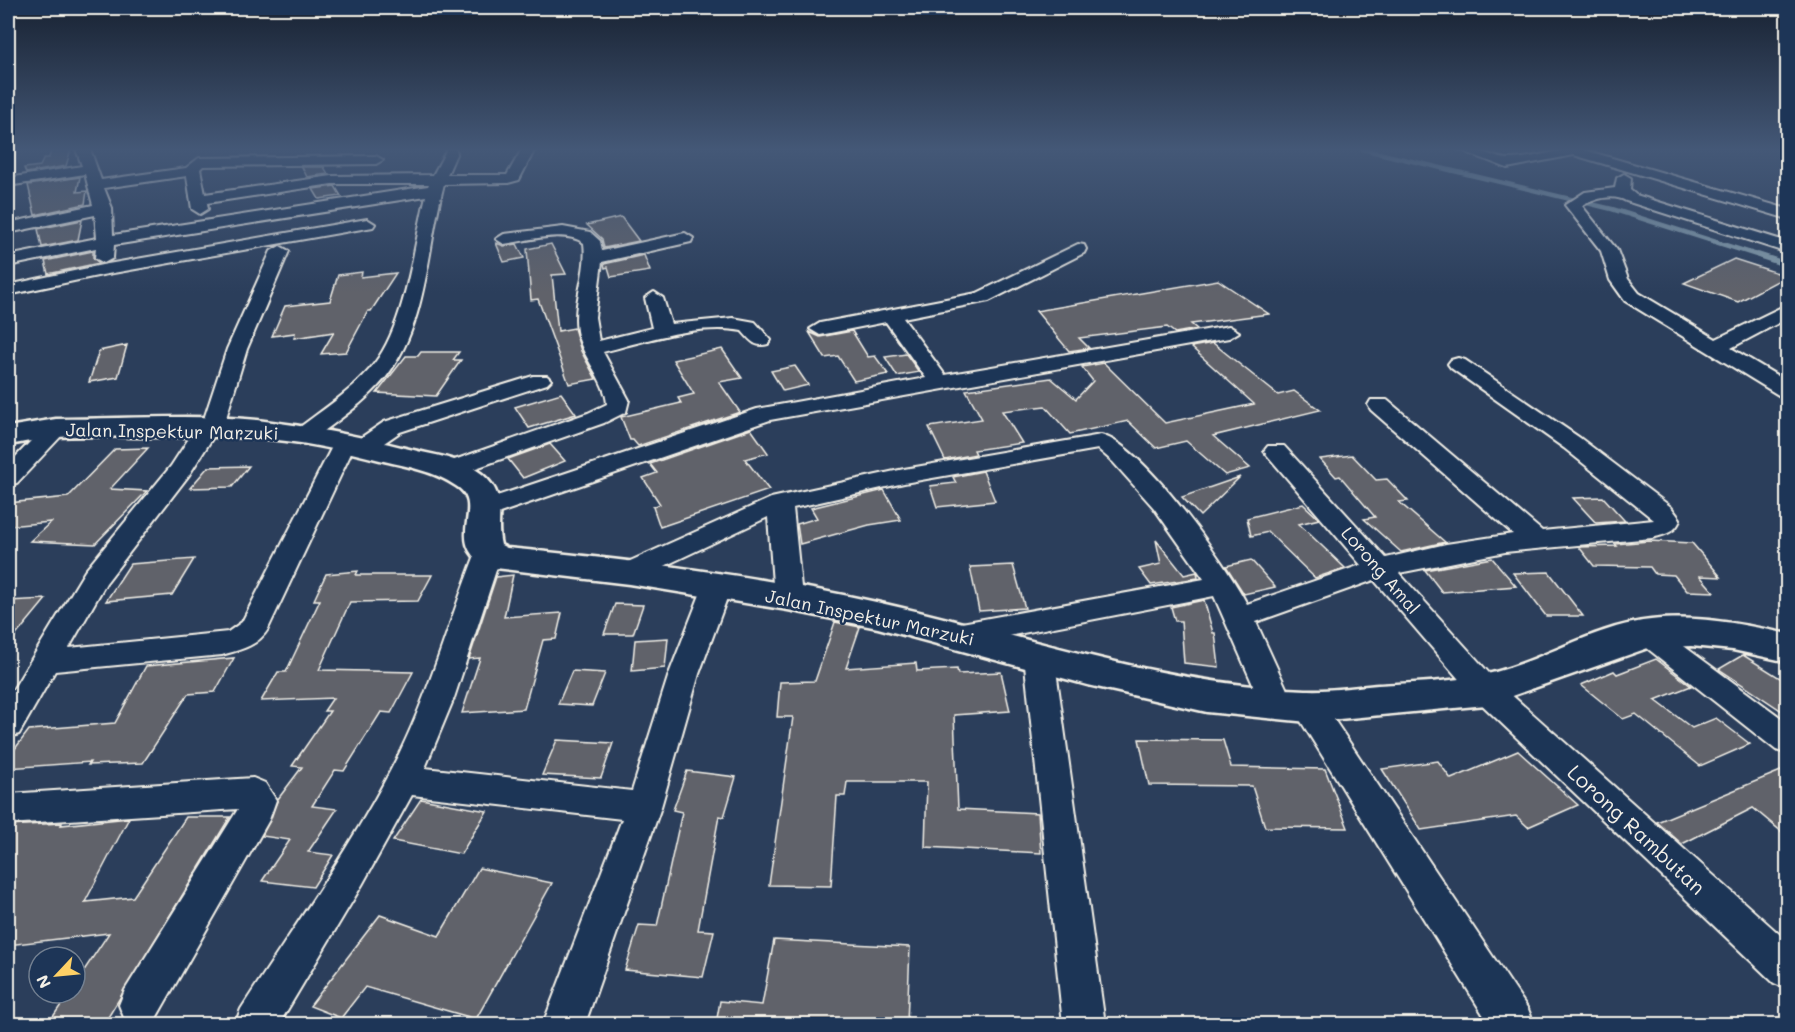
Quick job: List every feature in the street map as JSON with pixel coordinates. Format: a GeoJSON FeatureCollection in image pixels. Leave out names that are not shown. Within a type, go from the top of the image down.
{"type":"FeatureCollection","features":[{"type":"Feature","properties":{"kind":"street"},"geometry":{"type":"LineString","coordinates":[[100,197],[104,208],[106,241],[102,270]]}},
{"type":"Feature","properties":{"kind":"street"},"geometry":{"type":"LineString","coordinates":[[198,197],[199,205],[246,197]]}},
{"type":"Feature","properties":{"kind":"street"},"geometry":{"type":"LineString","coordinates":[[8,261],[106,241],[369,197]]}},
{"type":"Feature","properties":{"kind":"street"},"geometry":{"type":"LineString","coordinates":[[304,435],[341,407],[379,372],[398,337],[408,311],[433,197]]}},
{"type":"Feature","properties":{"kind":"street"},"geometry":{"type":"LineString","coordinates":[[1588,197],[1578,200],[1572,205],[1577,214],[1609,249],[1619,280],[1632,297],[1788,391]]}},
{"type":"Feature","properties":{"kind":"street"},"geometry":{"type":"LineString","coordinates":[[1632,197],[1788,248]]}},
{"type":"Feature","properties":{"kind":"street"},"geometry":{"type":"LineString","coordinates":[[1735,197],[1788,213]]}},
{"type":"Feature","properties":{"kind":"street"},"geometry":{"type":"LineString","coordinates":[[8,228],[104,208]]}},
{"type":"Feature","properties":{"kind":"street"},"geometry":{"type":"LineString","coordinates":[[8,724],[96,578],[182,470],[210,428],[237,349],[277,245],[270,215]]}},
{"type":"Feature","properties":{"kind":"street"},"geometry":{"type":"LineString","coordinates":[[8,290],[102,270],[277,245],[367,224]]}},
{"type":"Feature","properties":{"kind":"street"},"geometry":{"type":"LineString","coordinates":[[451,469],[617,409],[618,399],[586,330],[586,314],[596,258],[589,238],[573,233],[504,239]]}},
{"type":"Feature","properties":{"kind":"street"},"geometry":{"type":"LineString","coordinates":[[596,258],[686,238]]}},
{"type":"Feature","properties":{"kind":"street"},"geometry":{"type":"LineString","coordinates":[[820,329],[993,293],[1078,249]]}},
{"type":"Feature","properties":{"kind":"street"},"geometry":{"type":"LineString","coordinates":[[654,298],[663,331]]}},
{"type":"Feature","properties":{"kind":"street"},"geometry":{"type":"LineString","coordinates":[[1717,347],[1788,310]]}},
{"type":"Feature","properties":{"kind":"street"},"geometry":{"type":"LineString","coordinates":[[891,315],[940,383]]}},
{"type":"Feature","properties":{"kind":"street"},"geometry":{"type":"LineString","coordinates":[[594,348],[663,331],[736,323],[748,326],[761,340]]}},
{"type":"Feature","properties":{"kind":"street"},"geometry":{"type":"LineString","coordinates":[[256,1024],[403,780],[435,707],[463,621],[489,555],[482,537],[485,509],[765,414],[852,396],[940,383],[1229,332]]}},
{"type":"Feature","properties":{"kind":"street"},"geometry":{"type":"LineString","coordinates":[[1240,617],[1380,569],[1419,559],[1535,539],[1652,530],[1664,526],[1668,521],[1572,442],[1458,364]]}},
{"type":"Feature","properties":{"kind":"street"},"geometry":{"type":"LineString","coordinates":[[46,661],[222,644],[247,635],[253,628],[354,444],[392,427],[540,380]]}},
{"type":"Feature","properties":{"kind":"street"},"geometry":{"type":"LineString","coordinates":[[1379,405],[1535,539]]}},
{"type":"Feature","properties":{"kind":"street"},"geometry":{"type":"LineString","coordinates":[[8,478],[56,428]]}},
{"type":"Feature","properties":{"kind":"street","name":"Jalan Inspektur Marzuki"},"geometry":{"type":"LineString","coordinates":[[8,436],[56,428],[255,429],[304,435],[354,444],[451,469],[479,488],[485,509]]}},
{"type":"Feature","properties":{"kind":"street"},"geometry":{"type":"LineString","coordinates":[[629,572],[740,519],[780,503],[915,474],[1101,442],[1110,446],[1144,481],[1221,585],[1293,705],[1513,1024]]}},
{"type":"Feature","properties":{"kind":"street","name":"Lorong Amal"},"geometry":{"type":"LineString","coordinates":[[1276,451],[1486,690]]}},
{"type":"Feature","properties":{"kind":"street"},"geometry":{"type":"LineString","coordinates":[[780,503],[788,597]]}},
{"type":"Feature","properties":{"kind":"street","name":"Jalan Inspektur Marzuki"},"geometry":{"type":"LineString","coordinates":[[489,555],[512,561],[629,572],[788,597],[878,615],[1088,670],[1207,696],[1293,705],[1430,697],[1486,690],[1607,646],[1648,634],[1691,632],[1733,636],[1788,648]]}},
{"type":"Feature","properties":{"kind":"street"},"geometry":{"type":"LineString","coordinates":[[956,635],[1221,585]]}},
{"type":"Feature","properties":{"kind":"street"},"geometry":{"type":"LineString","coordinates":[[564,1024],[644,807],[684,674],[717,587]]}},
{"type":"Feature","properties":{"kind":"street"},"geometry":{"type":"LineString","coordinates":[[1648,634],[1788,741]]}},
{"type":"Feature","properties":{"kind":"street"},"geometry":{"type":"LineString","coordinates":[[1039,656],[1048,754],[1072,918],[1084,1024]]}},
{"type":"Feature","properties":{"kind":"street","name":"Lorong Rambutan"},"geometry":{"type":"LineString","coordinates":[[1486,690],[1788,969]]}},
{"type":"Feature","properties":{"kind":"street"},"geometry":{"type":"LineString","coordinates":[[403,780],[644,807]]}},
{"type":"Feature","properties":{"kind":"street"},"geometry":{"type":"LineString","coordinates":[[8,809],[253,793],[259,800],[257,809],[140,1005]]}},
{"type":"Feature","properties":{"kind":"building"},"geometry":{"type":"Polygon","coordinates":[[[31,197],[86,197],[85,204],[35,215],[31,197]]]}},
{"type":"Feature","properties":{"kind":"building"},"geometry":{"type":"Polygon","coordinates":[[[621,217],[639,241],[604,248],[602,239],[587,225],[621,217]]]}},
{"type":"Feature","properties":{"kind":"building"},"geometry":{"type":"Polygon","coordinates":[[[82,220],[78,240],[42,247],[38,229],[82,220]]]}},
{"type":"Feature","properties":{"kind":"building"},"geometry":{"type":"Polygon","coordinates":[[[496,243],[504,246],[517,244],[524,258],[504,262],[496,243]]]}},
{"type":"Feature","properties":{"kind":"building"},"geometry":{"type":"Polygon","coordinates":[[[551,244],[566,274],[552,275],[558,331],[574,328],[581,351],[596,379],[569,384],[538,299],[531,300],[527,249],[551,244]]]}},
{"type":"Feature","properties":{"kind":"building"},"geometry":{"type":"Polygon","coordinates":[[[93,251],[93,258],[99,263],[48,274],[45,261],[93,251]]]}},
{"type":"Feature","properties":{"kind":"building"},"geometry":{"type":"Polygon","coordinates":[[[644,255],[650,271],[611,277],[608,267],[605,268],[604,264],[644,255]]]}},
{"type":"Feature","properties":{"kind":"building"},"geometry":{"type":"Polygon","coordinates":[[[1734,259],[1787,276],[1738,302],[1684,283],[1734,259]]]}},
{"type":"Feature","properties":{"kind":"building"},"geometry":{"type":"Polygon","coordinates":[[[362,272],[361,277],[396,273],[371,311],[368,311],[346,352],[321,354],[334,332],[294,338],[295,333],[272,336],[285,306],[330,301],[338,275],[362,272]]]}},
{"type":"Feature","properties":{"kind":"building"},"geometry":{"type":"Polygon","coordinates":[[[1218,280],[1269,314],[1191,324],[1197,329],[1175,333],[1167,327],[1079,338],[1089,348],[1069,351],[1036,311],[1218,280]]]}},
{"type":"Feature","properties":{"kind":"building"},"geometry":{"type":"Polygon","coordinates":[[[852,331],[868,357],[875,356],[888,374],[854,381],[838,356],[825,358],[809,332],[820,337],[852,331]]]}},
{"type":"Feature","properties":{"kind":"building"},"geometry":{"type":"Polygon","coordinates":[[[1213,343],[1278,395],[1294,391],[1320,410],[1213,436],[1250,468],[1225,475],[1186,441],[1156,448],[1128,421],[1070,434],[1045,406],[1002,411],[1022,443],[974,450],[976,454],[945,460],[929,427],[982,419],[966,390],[1051,378],[1076,399],[1093,381],[1082,367],[1104,363],[1165,423],[1254,404],[1191,347],[1213,343]]]}},
{"type":"Feature","properties":{"kind":"building"},"geometry":{"type":"Polygon","coordinates":[[[127,345],[118,377],[89,382],[99,351],[127,345]]]}},
{"type":"Feature","properties":{"kind":"building"},"geometry":{"type":"Polygon","coordinates":[[[722,349],[742,378],[719,382],[740,412],[638,446],[630,440],[621,417],[681,403],[678,398],[694,394],[673,360],[722,349]]]}},
{"type":"Feature","properties":{"kind":"building"},"geometry":{"type":"Polygon","coordinates":[[[421,352],[459,352],[453,360],[461,360],[436,396],[377,393],[406,356],[418,356],[421,352]]]}},
{"type":"Feature","properties":{"kind":"building"},"geometry":{"type":"Polygon","coordinates":[[[906,354],[919,372],[897,376],[885,357],[906,354]]]}},
{"type":"Feature","properties":{"kind":"building"},"geometry":{"type":"Polygon","coordinates":[[[795,366],[808,385],[783,391],[771,371],[795,366]]]}},
{"type":"Feature","properties":{"kind":"building"},"geometry":{"type":"Polygon","coordinates":[[[561,393],[576,414],[529,428],[515,407],[561,393]]]}},
{"type":"Feature","properties":{"kind":"building"},"geometry":{"type":"Polygon","coordinates":[[[751,429],[768,453],[745,459],[769,490],[660,527],[653,507],[660,504],[643,478],[657,473],[650,464],[751,429]]]}},
{"type":"Feature","properties":{"kind":"building"},"geometry":{"type":"Polygon","coordinates":[[[550,444],[565,461],[523,478],[508,459],[550,444]]]}},
{"type":"Feature","properties":{"kind":"building"},"geometry":{"type":"Polygon","coordinates":[[[148,448],[110,489],[147,491],[95,544],[30,541],[51,522],[8,526],[8,503],[68,497],[115,449],[148,448]]]}},
{"type":"Feature","properties":{"kind":"building"},"geometry":{"type":"Polygon","coordinates":[[[1352,455],[1376,480],[1387,479],[1408,501],[1399,502],[1445,542],[1401,552],[1364,519],[1375,517],[1340,476],[1336,477],[1320,459],[1352,455]]]}},
{"type":"Feature","properties":{"kind":"building"},"geometry":{"type":"Polygon","coordinates":[[[249,466],[232,487],[190,488],[208,467],[249,466]]]}},
{"type":"Feature","properties":{"kind":"building"},"geometry":{"type":"Polygon","coordinates":[[[983,471],[995,501],[937,507],[930,486],[956,483],[953,477],[983,471]]]}},
{"type":"Feature","properties":{"kind":"building"},"geometry":{"type":"Polygon","coordinates":[[[1240,477],[1200,516],[1182,497],[1240,477]]]}},
{"type":"Feature","properties":{"kind":"building"},"geometry":{"type":"Polygon","coordinates":[[[884,490],[901,520],[869,525],[800,544],[797,524],[817,518],[811,508],[884,490]]]}},
{"type":"Feature","properties":{"kind":"building"},"geometry":{"type":"Polygon","coordinates":[[[1603,497],[1625,521],[1596,523],[1573,498],[1603,497]]]}},
{"type":"Feature","properties":{"kind":"building"},"geometry":{"type":"Polygon","coordinates":[[[1303,504],[1319,519],[1299,524],[1345,568],[1315,578],[1268,532],[1251,536],[1247,518],[1303,504]]]}},
{"type":"Feature","properties":{"kind":"building"},"geometry":{"type":"Polygon","coordinates":[[[1156,540],[1184,575],[1197,572],[1198,578],[1151,585],[1139,569],[1161,564],[1156,540]]]}},
{"type":"Feature","properties":{"kind":"building"},"geometry":{"type":"Polygon","coordinates":[[[1649,541],[1692,543],[1721,577],[1700,576],[1714,592],[1687,591],[1674,575],[1655,574],[1650,567],[1594,566],[1579,547],[1617,546],[1615,544],[1649,541]]]}},
{"type":"Feature","properties":{"kind":"building"},"geometry":{"type":"Polygon","coordinates":[[[1492,558],[1516,586],[1442,592],[1425,570],[1492,558]]]}},
{"type":"Feature","properties":{"kind":"building"},"geometry":{"type":"Polygon","coordinates":[[[194,559],[172,595],[106,601],[130,564],[194,559]]]}},
{"type":"Feature","properties":{"kind":"building"},"geometry":{"type":"Polygon","coordinates":[[[1251,560],[1275,587],[1244,594],[1226,566],[1251,560]]]}},
{"type":"Feature","properties":{"kind":"building"},"geometry":{"type":"Polygon","coordinates":[[[1013,565],[1025,608],[979,611],[970,567],[1013,565]]]}},
{"type":"Feature","properties":{"kind":"building"},"geometry":{"type":"Polygon","coordinates":[[[358,571],[356,575],[432,575],[418,601],[350,602],[319,670],[413,672],[391,713],[381,712],[344,771],[335,770],[312,806],[337,809],[308,852],[333,855],[313,887],[262,881],[290,840],[262,836],[278,799],[302,767],[292,766],[330,711],[324,711],[333,698],[261,701],[278,672],[286,672],[320,600],[314,600],[326,574],[358,571]]]}},
{"type":"Feature","properties":{"kind":"building"},"geometry":{"type":"Polygon","coordinates":[[[1549,572],[1583,616],[1546,616],[1513,573],[1549,572]]]}},
{"type":"Feature","properties":{"kind":"building"},"geometry":{"type":"Polygon","coordinates":[[[513,575],[504,617],[562,613],[556,639],[543,640],[524,709],[462,713],[480,658],[469,659],[496,577],[513,575]]]}},
{"type":"Feature","properties":{"kind":"building"},"geometry":{"type":"Polygon","coordinates":[[[46,599],[8,645],[8,601],[46,599]]]}},
{"type":"Feature","properties":{"kind":"building"},"geometry":{"type":"Polygon","coordinates":[[[1204,600],[1213,633],[1215,633],[1219,667],[1184,663],[1181,621],[1175,621],[1171,607],[1204,600]]]}},
{"type":"Feature","properties":{"kind":"building"},"geometry":{"type":"Polygon","coordinates":[[[615,604],[643,605],[633,634],[604,634],[615,604]]]}},
{"type":"Feature","properties":{"kind":"building"},"geometry":{"type":"Polygon","coordinates":[[[835,622],[860,627],[846,668],[916,663],[917,671],[957,669],[958,674],[1001,672],[1010,711],[954,715],[958,809],[1038,813],[1041,853],[925,847],[927,782],[847,782],[845,796],[837,796],[831,886],[769,885],[793,717],[777,717],[780,682],[815,681],[835,622]]]}},
{"type":"Feature","properties":{"kind":"building"},"geometry":{"type":"Polygon","coordinates":[[[668,638],[665,668],[632,671],[635,640],[668,638]]]}},
{"type":"Feature","properties":{"kind":"building"},"geometry":{"type":"Polygon","coordinates":[[[1743,655],[1788,683],[1788,715],[1719,669],[1743,655]]]}},
{"type":"Feature","properties":{"kind":"building"},"geometry":{"type":"Polygon","coordinates":[[[234,658],[215,692],[188,694],[143,763],[88,765],[90,762],[8,768],[8,758],[29,730],[115,723],[146,666],[234,658]]]}},
{"type":"Feature","properties":{"kind":"building"},"geometry":{"type":"Polygon","coordinates":[[[1656,659],[1691,686],[1655,700],[1692,728],[1716,718],[1750,744],[1700,766],[1636,714],[1623,719],[1581,685],[1614,671],[1617,674],[1656,659]]]}},
{"type":"Feature","properties":{"kind":"building"},"geometry":{"type":"Polygon","coordinates":[[[572,671],[605,673],[592,706],[558,704],[572,671]]]}},
{"type":"Feature","properties":{"kind":"building"},"geometry":{"type":"Polygon","coordinates":[[[1139,739],[1223,740],[1231,767],[1325,769],[1348,828],[1265,827],[1252,786],[1149,785],[1139,739]]]}},
{"type":"Feature","properties":{"kind":"building"},"geometry":{"type":"Polygon","coordinates":[[[557,740],[613,743],[601,778],[542,775],[557,740]]]}},
{"type":"Feature","properties":{"kind":"building"},"geometry":{"type":"Polygon","coordinates":[[[1518,751],[1578,805],[1528,827],[1516,816],[1421,830],[1382,769],[1438,761],[1451,779],[1518,751]]]}},
{"type":"Feature","properties":{"kind":"building"},"geometry":{"type":"Polygon","coordinates":[[[1788,768],[1788,837],[1753,808],[1682,844],[1657,822],[1788,768]]]}},
{"type":"Feature","properties":{"kind":"building"},"geometry":{"type":"Polygon","coordinates":[[[687,771],[736,777],[724,817],[719,816],[698,930],[714,931],[703,977],[625,970],[639,925],[657,926],[682,812],[673,810],[687,771]]]}},
{"type":"Feature","properties":{"kind":"building"},"geometry":{"type":"Polygon","coordinates":[[[421,799],[487,811],[461,854],[393,841],[421,799]]]}},
{"type":"Feature","properties":{"kind":"building"},"geometry":{"type":"Polygon","coordinates":[[[186,817],[230,817],[104,1024],[48,1024],[61,1005],[87,1005],[87,966],[109,933],[8,945],[8,826],[62,823],[61,825],[129,818],[85,902],[133,897],[186,817]]]}},
{"type":"Feature","properties":{"kind":"building"},"geometry":{"type":"Polygon","coordinates":[[[479,868],[552,883],[476,1019],[365,987],[341,1018],[310,1006],[380,915],[439,936],[479,868]]]}},
{"type":"Feature","properties":{"kind":"building"},"geometry":{"type":"Polygon","coordinates":[[[774,940],[910,947],[907,1024],[716,1024],[720,1001],[762,1005],[774,940]]]}},
{"type":"Feature","properties":{"kind":"waterway"},"geometry":{"type":"LineString","coordinates":[[1563,197],[1612,209],[1763,257]]}},
{"type":"Feature","properties":{"kind":"waterway"},"geometry":{"type":"LineString","coordinates":[[1758,255],[1788,265]]}}]}
